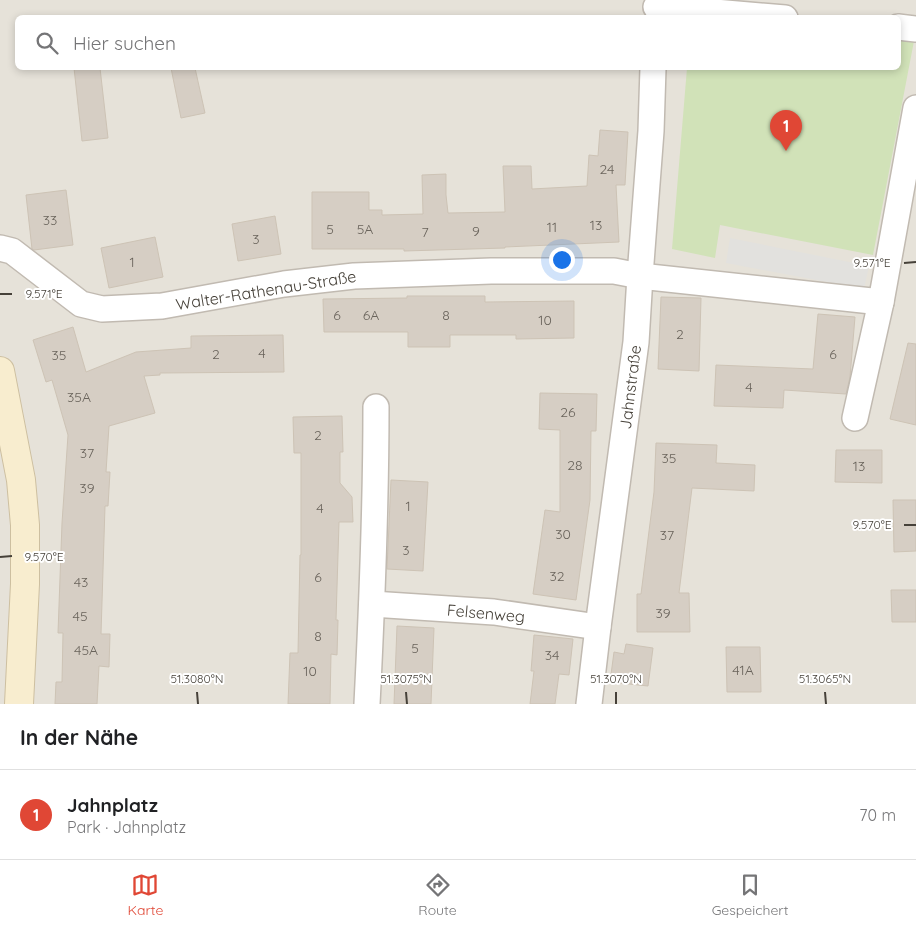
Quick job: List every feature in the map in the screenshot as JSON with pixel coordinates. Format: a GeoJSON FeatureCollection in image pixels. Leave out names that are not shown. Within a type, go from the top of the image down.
{"type":"FeatureCollection","features":[{"type":"Feature","properties":{"kind":"main road"},"geometry":{"type":"LineString","coordinates":[[0,371],[21,480],[24,525],[24,584],[19,704]]}},
{"type":"Feature","properties":{"kind":"street"},"geometry":{"type":"LineString","coordinates":[[656,8],[746,15]]}},
{"type":"Feature","properties":{"kind":"street"},"geometry":{"type":"LineString","coordinates":[[901,27],[916,29]]}},
{"type":"Feature","properties":{"kind":"street","name":"Jahnstraße"},"geometry":{"type":"LineString","coordinates":[[589,704],[636,342],[654,70]]}},
{"type":"Feature","properties":{"kind":"street"},"geometry":{"type":"LineString","coordinates":[[855,418],[881,302],[916,108]]}},
{"type":"Feature","properties":{"kind":"street","name":"Walter-Rathenau-Straße"},"geometry":{"type":"LineString","coordinates":[[0,248],[12,251],[81,304],[102,309],[162,306],[284,284],[354,276],[491,271],[614,271],[640,276],[881,302]]}},
{"type":"Feature","properties":{"kind":"street"},"geometry":{"type":"LineString","coordinates":[[367,704],[372,604],[376,408]]}},
{"type":"Feature","properties":{"kind":"street","name":"Felsenweg"},"geometry":{"type":"LineString","coordinates":[[372,604],[494,612],[598,626]]}},
{"type":"Feature","properties":{"kind":"shaded area"},"geometry":{"type":"Polygon","coordinates":[[[0,0],[916,0],[916,704],[0,704],[0,0]]]}},
{"type":"Feature","properties":{"kind":"shaded area"},"geometry":{"type":"Polygon","coordinates":[[[730,238],[869,266],[864,289],[726,263],[730,238]]]}},
{"type":"Feature","properties":{"kind":"green space"},"geometry":{"type":"Polygon","coordinates":[[[901,39],[914,41],[873,255],[720,225],[715,258],[672,249],[687,70],[901,70],[901,39]]]}},
{"type":"Feature","properties":{"kind":"building"},"geometry":{"type":"Polygon","coordinates":[[[74,70],[100,70],[108,138],[82,141],[74,70]]]}},
{"type":"Feature","properties":{"kind":"building"},"geometry":{"type":"Polygon","coordinates":[[[171,70],[195,70],[205,113],[181,118],[171,70]]]}},
{"type":"Feature","properties":{"kind":"building"},"geometry":{"type":"Polygon","coordinates":[[[600,130],[628,132],[625,185],[616,185],[619,242],[404,251],[404,249],[312,249],[312,192],[369,192],[369,210],[382,210],[382,215],[423,214],[422,175],[446,174],[448,213],[505,212],[503,166],[531,166],[532,189],[587,186],[589,155],[598,156],[600,130]]]}},
{"type":"Feature","properties":{"kind":"building"},"geometry":{"type":"Polygon","coordinates":[[[66,190],[73,245],[32,249],[26,195],[66,190]]]}},
{"type":"Feature","properties":{"kind":"building"},"geometry":{"type":"Polygon","coordinates":[[[275,216],[281,254],[238,261],[232,224],[275,216]]]}},
{"type":"Feature","properties":{"kind":"building"},"geometry":{"type":"Polygon","coordinates":[[[155,237],[163,277],[109,288],[101,248],[155,237]]]}},
{"type":"Feature","properties":{"kind":"building"},"geometry":{"type":"Polygon","coordinates":[[[407,296],[485,296],[485,302],[574,301],[574,338],[516,339],[516,335],[450,335],[450,347],[408,347],[408,332],[324,332],[323,299],[407,298],[407,296]]]}},
{"type":"Feature","properties":{"kind":"building"},"geometry":{"type":"Polygon","coordinates":[[[661,297],[701,298],[699,371],[658,369],[661,297]]]}},
{"type":"Feature","properties":{"kind":"building"},"geometry":{"type":"Polygon","coordinates":[[[818,314],[855,317],[850,377],[846,394],[784,390],[783,408],[714,406],[716,365],[813,369],[818,314]]]}},
{"type":"Feature","properties":{"kind":"building"},"geometry":{"type":"Polygon","coordinates":[[[73,327],[86,372],[136,352],[191,348],[191,336],[283,335],[284,372],[160,373],[160,375],[144,376],[155,413],[109,426],[106,472],[110,472],[108,506],[105,506],[101,634],[110,634],[109,667],[99,666],[97,704],[55,704],[56,682],[62,682],[63,633],[58,633],[62,523],[68,435],[52,380],[46,382],[33,340],[73,327]]]}},
{"type":"Feature","properties":{"kind":"building"},"geometry":{"type":"Polygon","coordinates":[[[908,343],[916,344],[916,425],[890,419],[908,343]]]}},
{"type":"Feature","properties":{"kind":"building"},"geometry":{"type":"Polygon","coordinates":[[[540,393],[597,394],[596,431],[591,431],[590,500],[576,600],[533,594],[545,510],[560,512],[560,430],[539,429],[540,393]]]}},
{"type":"Feature","properties":{"kind":"building"},"geometry":{"type":"Polygon","coordinates":[[[342,416],[343,452],[340,452],[340,483],[352,497],[353,522],[339,522],[336,620],[338,620],[337,655],[331,654],[330,704],[288,704],[290,653],[298,653],[301,555],[301,453],[294,453],[293,417],[342,416]]]}},
{"type":"Feature","properties":{"kind":"building"},"geometry":{"type":"Polygon","coordinates":[[[656,443],[717,445],[716,463],[755,465],[754,491],[692,488],[679,593],[689,593],[690,632],[637,632],[637,594],[641,594],[654,492],[656,443]]]}},
{"type":"Feature","properties":{"kind":"building"},"geometry":{"type":"Polygon","coordinates":[[[836,450],[882,450],[882,483],[835,482],[836,450]]]}},
{"type":"Feature","properties":{"kind":"building"},"geometry":{"type":"Polygon","coordinates":[[[391,480],[428,482],[423,571],[387,569],[391,480]]]}},
{"type":"Feature","properties":{"kind":"building"},"geometry":{"type":"Polygon","coordinates":[[[893,500],[916,500],[916,551],[894,552],[893,500]]]}},
{"type":"Feature","properties":{"kind":"building"},"geometry":{"type":"Polygon","coordinates":[[[891,590],[916,590],[916,622],[892,622],[891,590]]]}},
{"type":"Feature","properties":{"kind":"building"},"geometry":{"type":"Polygon","coordinates":[[[397,626],[434,628],[431,704],[394,704],[397,626]]]}},
{"type":"Feature","properties":{"kind":"building"},"geometry":{"type":"Polygon","coordinates":[[[534,635],[573,639],[569,675],[559,674],[555,704],[530,704],[534,671],[531,671],[534,635]]]}},
{"type":"Feature","properties":{"kind":"building"},"geometry":{"type":"Polygon","coordinates":[[[626,644],[653,648],[648,686],[610,682],[614,652],[624,654],[626,644]]]}},
{"type":"Feature","properties":{"kind":"building"},"geometry":{"type":"Polygon","coordinates":[[[726,647],[760,647],[761,692],[727,692],[726,647]]]}},
{"type":"Feature","properties":{"kind":"place","name":"Jahnplatz"},"geometry":{"type":"Point","coordinates":[786,151]}}]}
